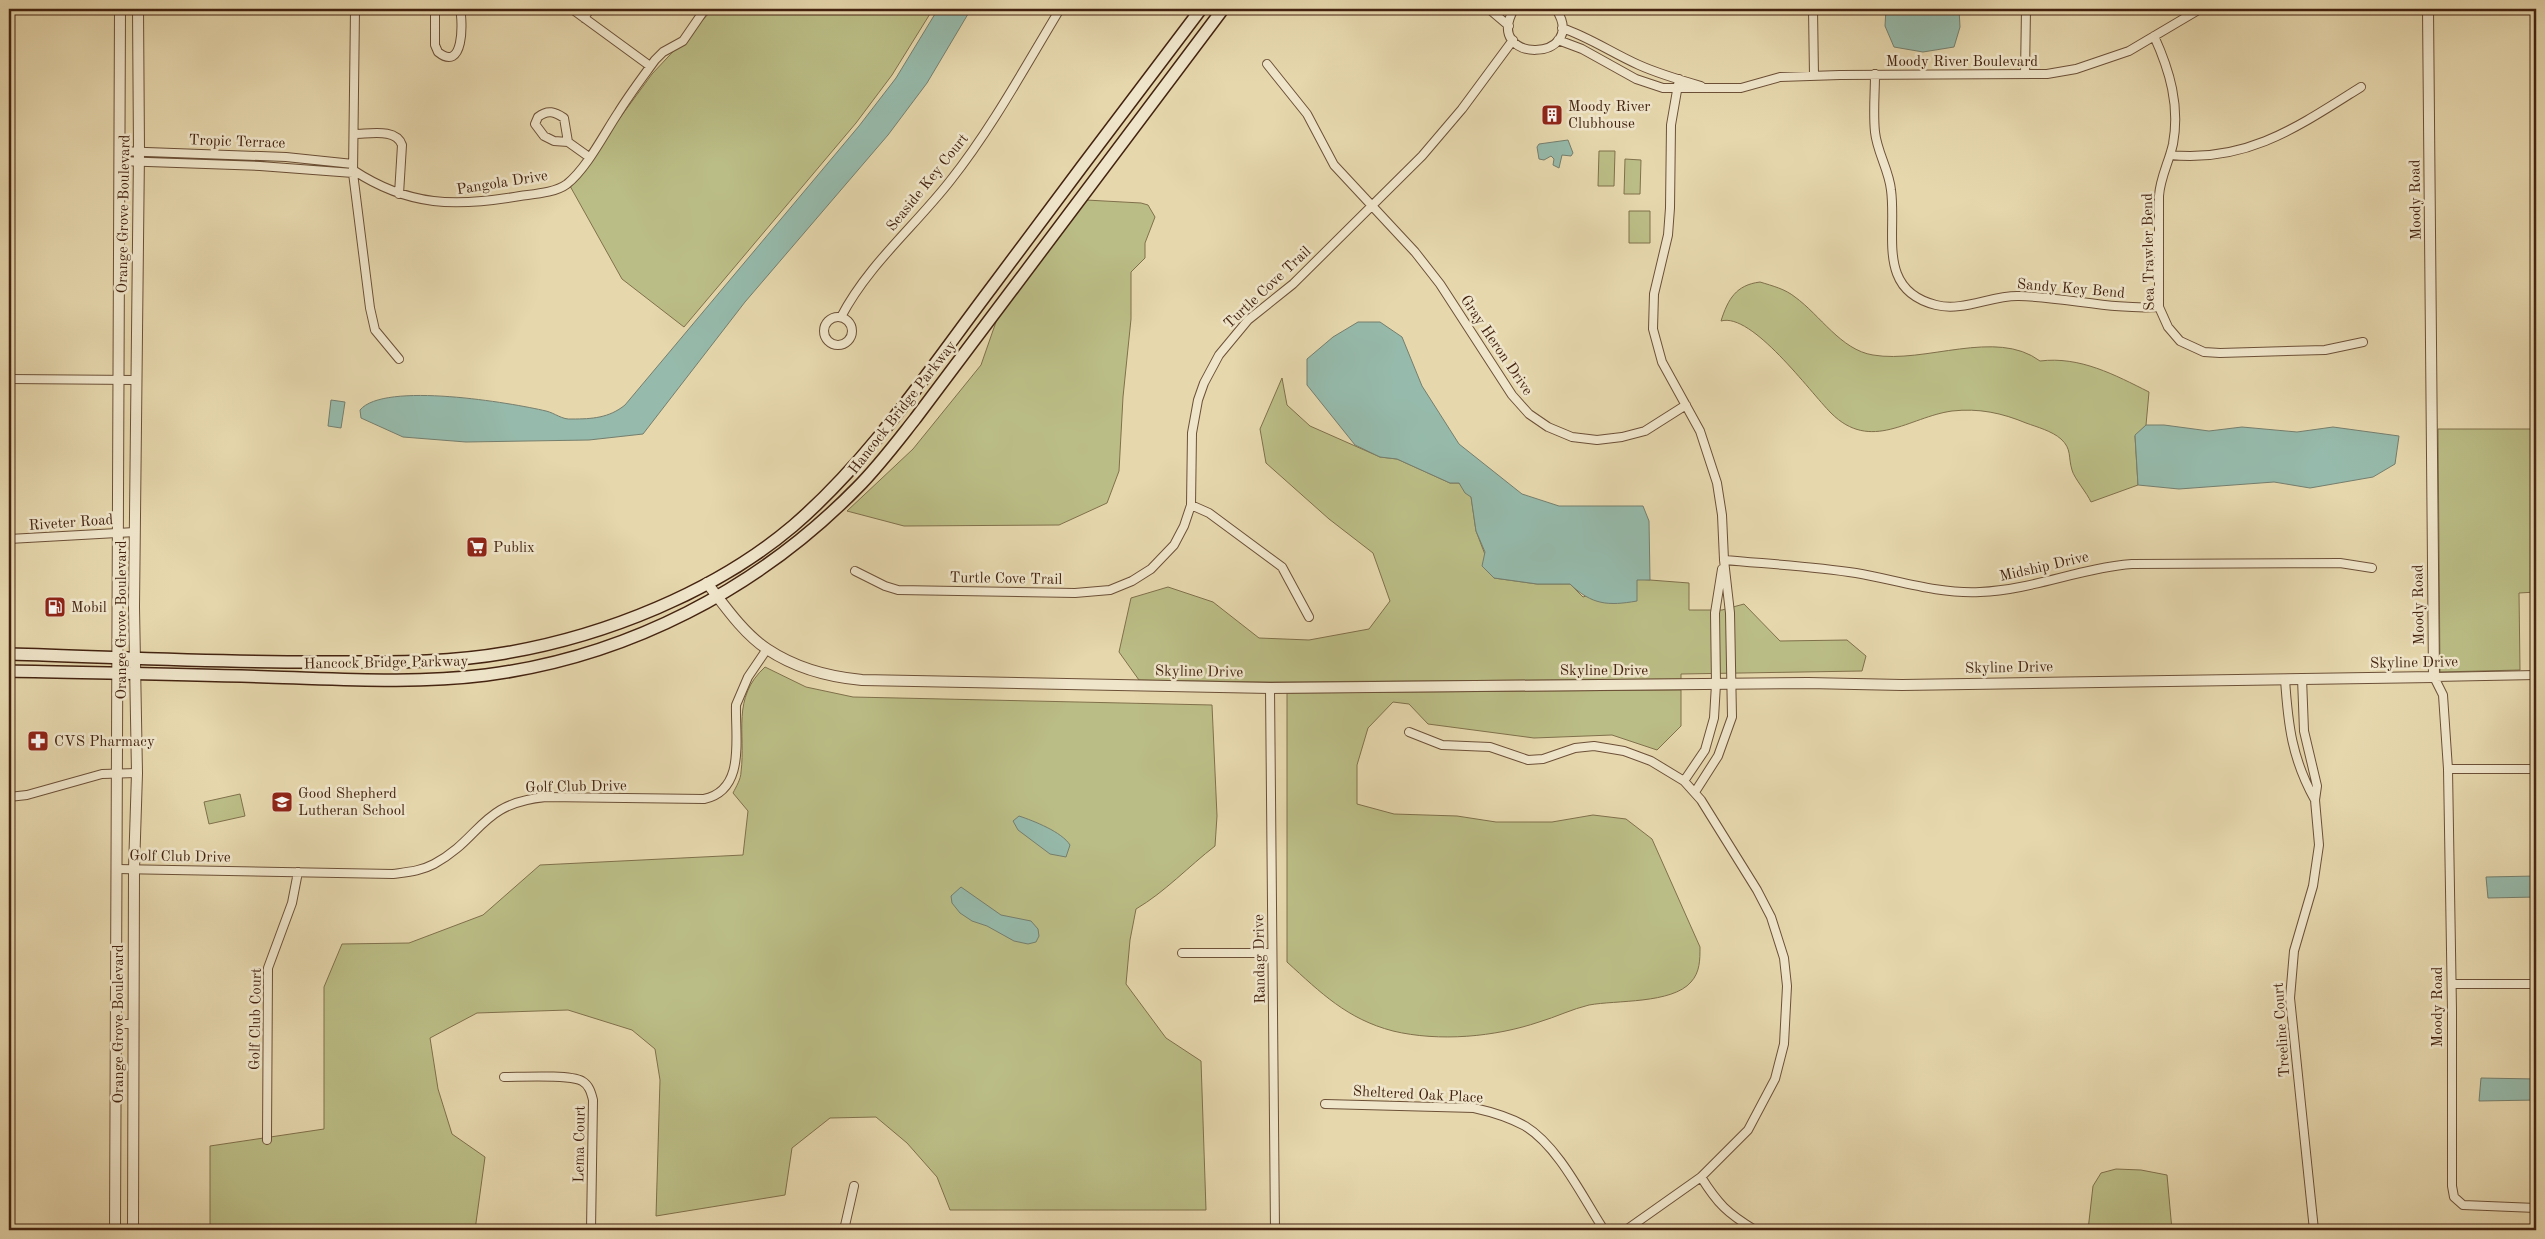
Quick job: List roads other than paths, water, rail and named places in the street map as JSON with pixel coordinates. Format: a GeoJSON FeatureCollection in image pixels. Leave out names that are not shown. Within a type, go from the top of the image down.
{"type":"FeatureCollection","features":[{"type":"Feature","properties":{"kind":"main road","name":"Hancock Bridge Parkway"},"geometry":{"type":"LineString","coordinates":[[9,654],[296,662],[426,662],[502,654],[537,647],[602,629],[650,610],[707,583],[759,552],[794,525],[858,460],[915,390],[1201,9]]}},
{"type":"Feature","properties":{"kind":"main road","name":"Hancock Bridge Parkway"},"geometry":{"type":"LineString","coordinates":[[9,671],[117,672],[365,680],[424,680],[488,675],[544,664],[607,646],[653,629],[717,597],[744,581],[793,546],[822,522],[874,470],[915,419],[1224,9]]}},
{"type":"Feature","properties":{"kind":"street","name":"Orange Grove Boulevard"},"geometry":{"type":"LineString","coordinates":[[115,1230],[120,9]]}},
{"type":"Feature","properties":{"kind":"street","name":"Orange Grove Boulevard"},"geometry":{"type":"LineString","coordinates":[[132,1230],[134,869],[137,773],[135,532],[139,162],[138,9]]}},
{"type":"Feature","properties":{"kind":"street"},"geometry":{"type":"LineString","coordinates":[[355,9],[354,169],[370,308],[375,330],[399,359]]}},
{"type":"Feature","properties":{"kind":"street"},"geometry":{"type":"LineString","coordinates":[[435,9],[435,45],[438,52],[448,56],[455,55],[460,49],[460,9]]}},
{"type":"Feature","properties":{"kind":"street"},"geometry":{"type":"LineString","coordinates":[[572,9],[650,66]]}},
{"type":"Feature","properties":{"kind":"street"},"geometry":{"type":"LineString","coordinates":[[584,18],[590,9]]}},
{"type":"Feature","properties":{"kind":"street","name":"Pangola Drive"},"geometry":{"type":"LineString","coordinates":[[354,169],[378,185],[399,194],[420,200],[450,204],[482,203],[542,192],[566,185],[589,157],[650,66],[663,52],[683,41],[705,9]]}},
{"type":"Feature","properties":{"kind":"street","name":"Seaside Key Court"},"geometry":{"type":"LineString","coordinates":[[841,317],[857,288],[949,182],[974,149],[1060,9]]}},
{"type":"Feature","properties":{"kind":"street"},"geometry":{"type":"LineString","coordinates":[[1489,9],[1509,26]]}},
{"type":"Feature","properties":{"kind":"street"},"geometry":{"type":"LineString","coordinates":[[1514,9],[1509,26],[1513,40],[1523,49],[1539,52],[1548,49],[1558,40],[1562,28],[1560,15],[1556,9]]}},
{"type":"Feature","properties":{"kind":"street"},"geometry":{"type":"LineString","coordinates":[[1813,9],[1814,76]]}},
{"type":"Feature","properties":{"kind":"street"},"geometry":{"type":"LineString","coordinates":[[2025,74],[2026,9]]}},
{"type":"Feature","properties":{"kind":"street","name":"Moody River Boulevard"},"geometry":{"type":"LineString","coordinates":[[1558,40],[1582,49],[1636,79],[1663,88],[1742,88],[1780,77],[1875,74],[2047,74],[2076,69],[2129,51],[2200,9]]}},
{"type":"Feature","properties":{"kind":"street","name":"Moody Road"},"geometry":{"type":"LineString","coordinates":[[2428,9],[2434,677],[2443,695],[2448,768],[2452,984],[2451,1152],[2454,1197],[2462,1205],[2536,1208]]}},
{"type":"Feature","properties":{"kind":"street","name":"Moody River Boulevard"},"geometry":{"type":"LineString","coordinates":[[1562,28],[1587,37],[1637,64],[1710,88]]}},
{"type":"Feature","properties":{"kind":"street","name":"Sea Trawler Bend"},"geometry":{"type":"LineString","coordinates":[[2154,36],[2170,76],[2174,99],[2175,129],[2160,190],[2159,307],[2163,320],[2174,334],[2188,346],[2204,352],[2314,351],[2336,349],[2363,342]]}},
{"type":"Feature","properties":{"kind":"street","name":"Turtle Cove Trail"},"geometry":{"type":"LineString","coordinates":[[855,571],[885,586],[898,590],[1075,593],[1110,590],[1142,576],[1160,561],[1181,534],[1191,505],[1192,438],[1196,412],[1204,383],[1219,355],[1248,320],[1293,284],[1422,156],[1513,40]]}},
{"type":"Feature","properties":{"kind":"street","name":"Gray Heron Drive"},"geometry":{"type":"LineString","coordinates":[[1267,64],[1307,114],[1334,165],[1372,204],[1440,284],[1512,396],[1529,414],[1548,427],[1572,436],[1597,440],[1622,437],[1645,431],[1686,406]]}},
{"type":"Feature","properties":{"kind":"street","name":"Sandy Key Bend"},"geometry":{"type":"LineString","coordinates":[[1875,74],[1875,132],[1881,160],[1891,189],[1891,251],[1894,267],[1902,284],[1913,295],[1938,306],[1957,306],[2014,295],[2137,308],[2159,307]]}},
{"type":"Feature","properties":{"kind":"street"},"geometry":{"type":"LineString","coordinates":[[1679,79],[1670,125],[1670,208],[1668,235],[1654,294],[1653,329],[1662,362],[1700,431],[1717,483],[1722,515],[1724,560],[1730,613],[1732,717],[1722,747],[1695,792]]}},
{"type":"Feature","properties":{"kind":"street"},"geometry":{"type":"LineString","coordinates":[[2170,155],[2208,156],[2228,154],[2262,144],[2298,127],[2362,88]]}},
{"type":"Feature","properties":{"kind":"street"},"geometry":{"type":"LineString","coordinates":[[568,142],[564,118],[548,111],[538,117],[535,124],[544,136],[554,142],[568,142],[589,157]]}},
{"type":"Feature","properties":{"kind":"street"},"geometry":{"type":"LineString","coordinates":[[354,134],[393,134],[400,139],[402,145],[399,194]]}},
{"type":"Feature","properties":{"kind":"street","name":"Tropic Terrace"},"geometry":{"type":"LineString","coordinates":[[119,156],[139,151],[286,157],[354,169]]}},
{"type":"Feature","properties":{"kind":"street","name":"Tropic Terrace"},"geometry":{"type":"LineString","coordinates":[[119,156],[139,162],[354,169]]}},
{"type":"Feature","properties":{"kind":"street"},"geometry":{"type":"LineString","coordinates":[[9,379],[136,380]]}},
{"type":"Feature","properties":{"kind":"street"},"geometry":{"type":"LineString","coordinates":[[1191,505],[1209,513],[1282,567],[1309,617]]}},
{"type":"Feature","properties":{"kind":"street","name":"Riveter Road"},"geometry":{"type":"LineString","coordinates":[[9,538],[28,539],[135,532]]}},
{"type":"Feature","properties":{"kind":"street"},"geometry":{"type":"LineString","coordinates":[[1684,781],[1704,750],[1714,718],[1716,684],[1715,614],[1724,560]]}},
{"type":"Feature","properties":{"kind":"street","name":"Midship Drive"},"geometry":{"type":"LineString","coordinates":[[1724,560],[1855,573],[1928,589],[1979,592],[2032,586],[2100,567],[2132,564],[2340,564],[2372,568]]}},
{"type":"Feature","properties":{"kind":"street","name":"Skyline Drive"},"geometry":{"type":"LineString","coordinates":[[707,583],[717,597],[767,649],[817,672],[862,680],[1270,688],[1716,684],[1902,685],[2536,675]]}},
{"type":"Feature","properties":{"kind":"street","name":"Golf Club Drive"},"geometry":{"type":"LineString","coordinates":[[117,869],[393,874],[424,868],[450,853],[492,814],[523,799],[546,797],[704,799],[715,797],[726,788],[734,774],[738,694],[767,649]]}},
{"type":"Feature","properties":{"kind":"street","name":"Treeline Court"},"geometry":{"type":"LineString","coordinates":[[2285,678],[2293,751],[2304,780],[2315,800]]}},
{"type":"Feature","properties":{"kind":"street","name":"Treeline Court"},"geometry":{"type":"LineString","coordinates":[[2302,678],[2304,731],[2317,786],[2315,800],[2319,831],[2318,859],[2313,886],[2294,951],[2290,998],[2314,1230]]}},
{"type":"Feature","properties":{"kind":"street","name":"Randag Drive"},"geometry":{"type":"LineString","coordinates":[[1270,688],[1275,1230]]}},
{"type":"Feature","properties":{"kind":"street"},"geometry":{"type":"LineString","coordinates":[[1409,732],[1442,745],[1490,747],[1528,760],[1543,759],[1565,750],[1584,746],[1614,748],[1651,761],[1684,781],[1695,792],[1718,823],[1771,917],[1784,958],[1788,998],[1784,1044],[1775,1080],[1748,1130],[1701,1176],[1626,1230]]}},
{"type":"Feature","properties":{"kind":"street"},"geometry":{"type":"LineString","coordinates":[[1707,741],[1722,747]]}},
{"type":"Feature","properties":{"kind":"street"},"geometry":{"type":"LineString","coordinates":[[2448,768],[2536,768]]}},
{"type":"Feature","properties":{"kind":"street"},"geometry":{"type":"LineString","coordinates":[[9,798],[27,795],[102,774],[117,772],[137,773]]}},
{"type":"Feature","properties":{"kind":"street","name":"Golf Club Court"},"geometry":{"type":"LineString","coordinates":[[267,1140],[268,968],[292,902],[298,872]]}},
{"type":"Feature","properties":{"kind":"street"},"geometry":{"type":"LineString","coordinates":[[1182,953],[1272,953]]}},
{"type":"Feature","properties":{"kind":"street"},"geometry":{"type":"LineString","coordinates":[[2452,984],[2536,984]]}},
{"type":"Feature","properties":{"kind":"street"},"geometry":{"type":"LineString","coordinates":[[116,1024],[133,1024]]}},
{"type":"Feature","properties":{"kind":"street","name":"Lema Court"},"geometry":{"type":"LineString","coordinates":[[504,1077],[572,1078],[586,1084],[591,1091],[593,1100],[591,1230]]}},
{"type":"Feature","properties":{"kind":"street","name":"Sheltered Oak Place"},"geometry":{"type":"LineString","coordinates":[[1325,1104],[1474,1108],[1498,1113],[1526,1126],[1543,1140],[1556,1156],[1604,1230]]}},
{"type":"Feature","properties":{"kind":"street"},"geometry":{"type":"LineString","coordinates":[[1701,1176],[1716,1200],[1730,1215],[1755,1230]]}},
{"type":"Feature","properties":{"kind":"street"},"geometry":{"type":"LineString","coordinates":[[844,1230],[854,1186]]}},
{"type":"Feature","properties":{"kind":"place","name":"Moody River Clubhouse"},"geometry":{"type":"Point","coordinates":[1552,115]}},
{"type":"Feature","properties":{"kind":"place","name":"Publix"},"geometry":{"type":"Point","coordinates":[477,547]}},
{"type":"Feature","properties":{"kind":"place","name":"Mobil"},"geometry":{"type":"Point","coordinates":[55,607]}},
{"type":"Feature","properties":{"kind":"place","name":"CVS Pharmacy"},"geometry":{"type":"Point","coordinates":[38,741]}},
{"type":"Feature","properties":{"kind":"place","name":"Good Shepherd Lutheran School"},"geometry":{"type":"Point","coordinates":[282,802]}}]}
